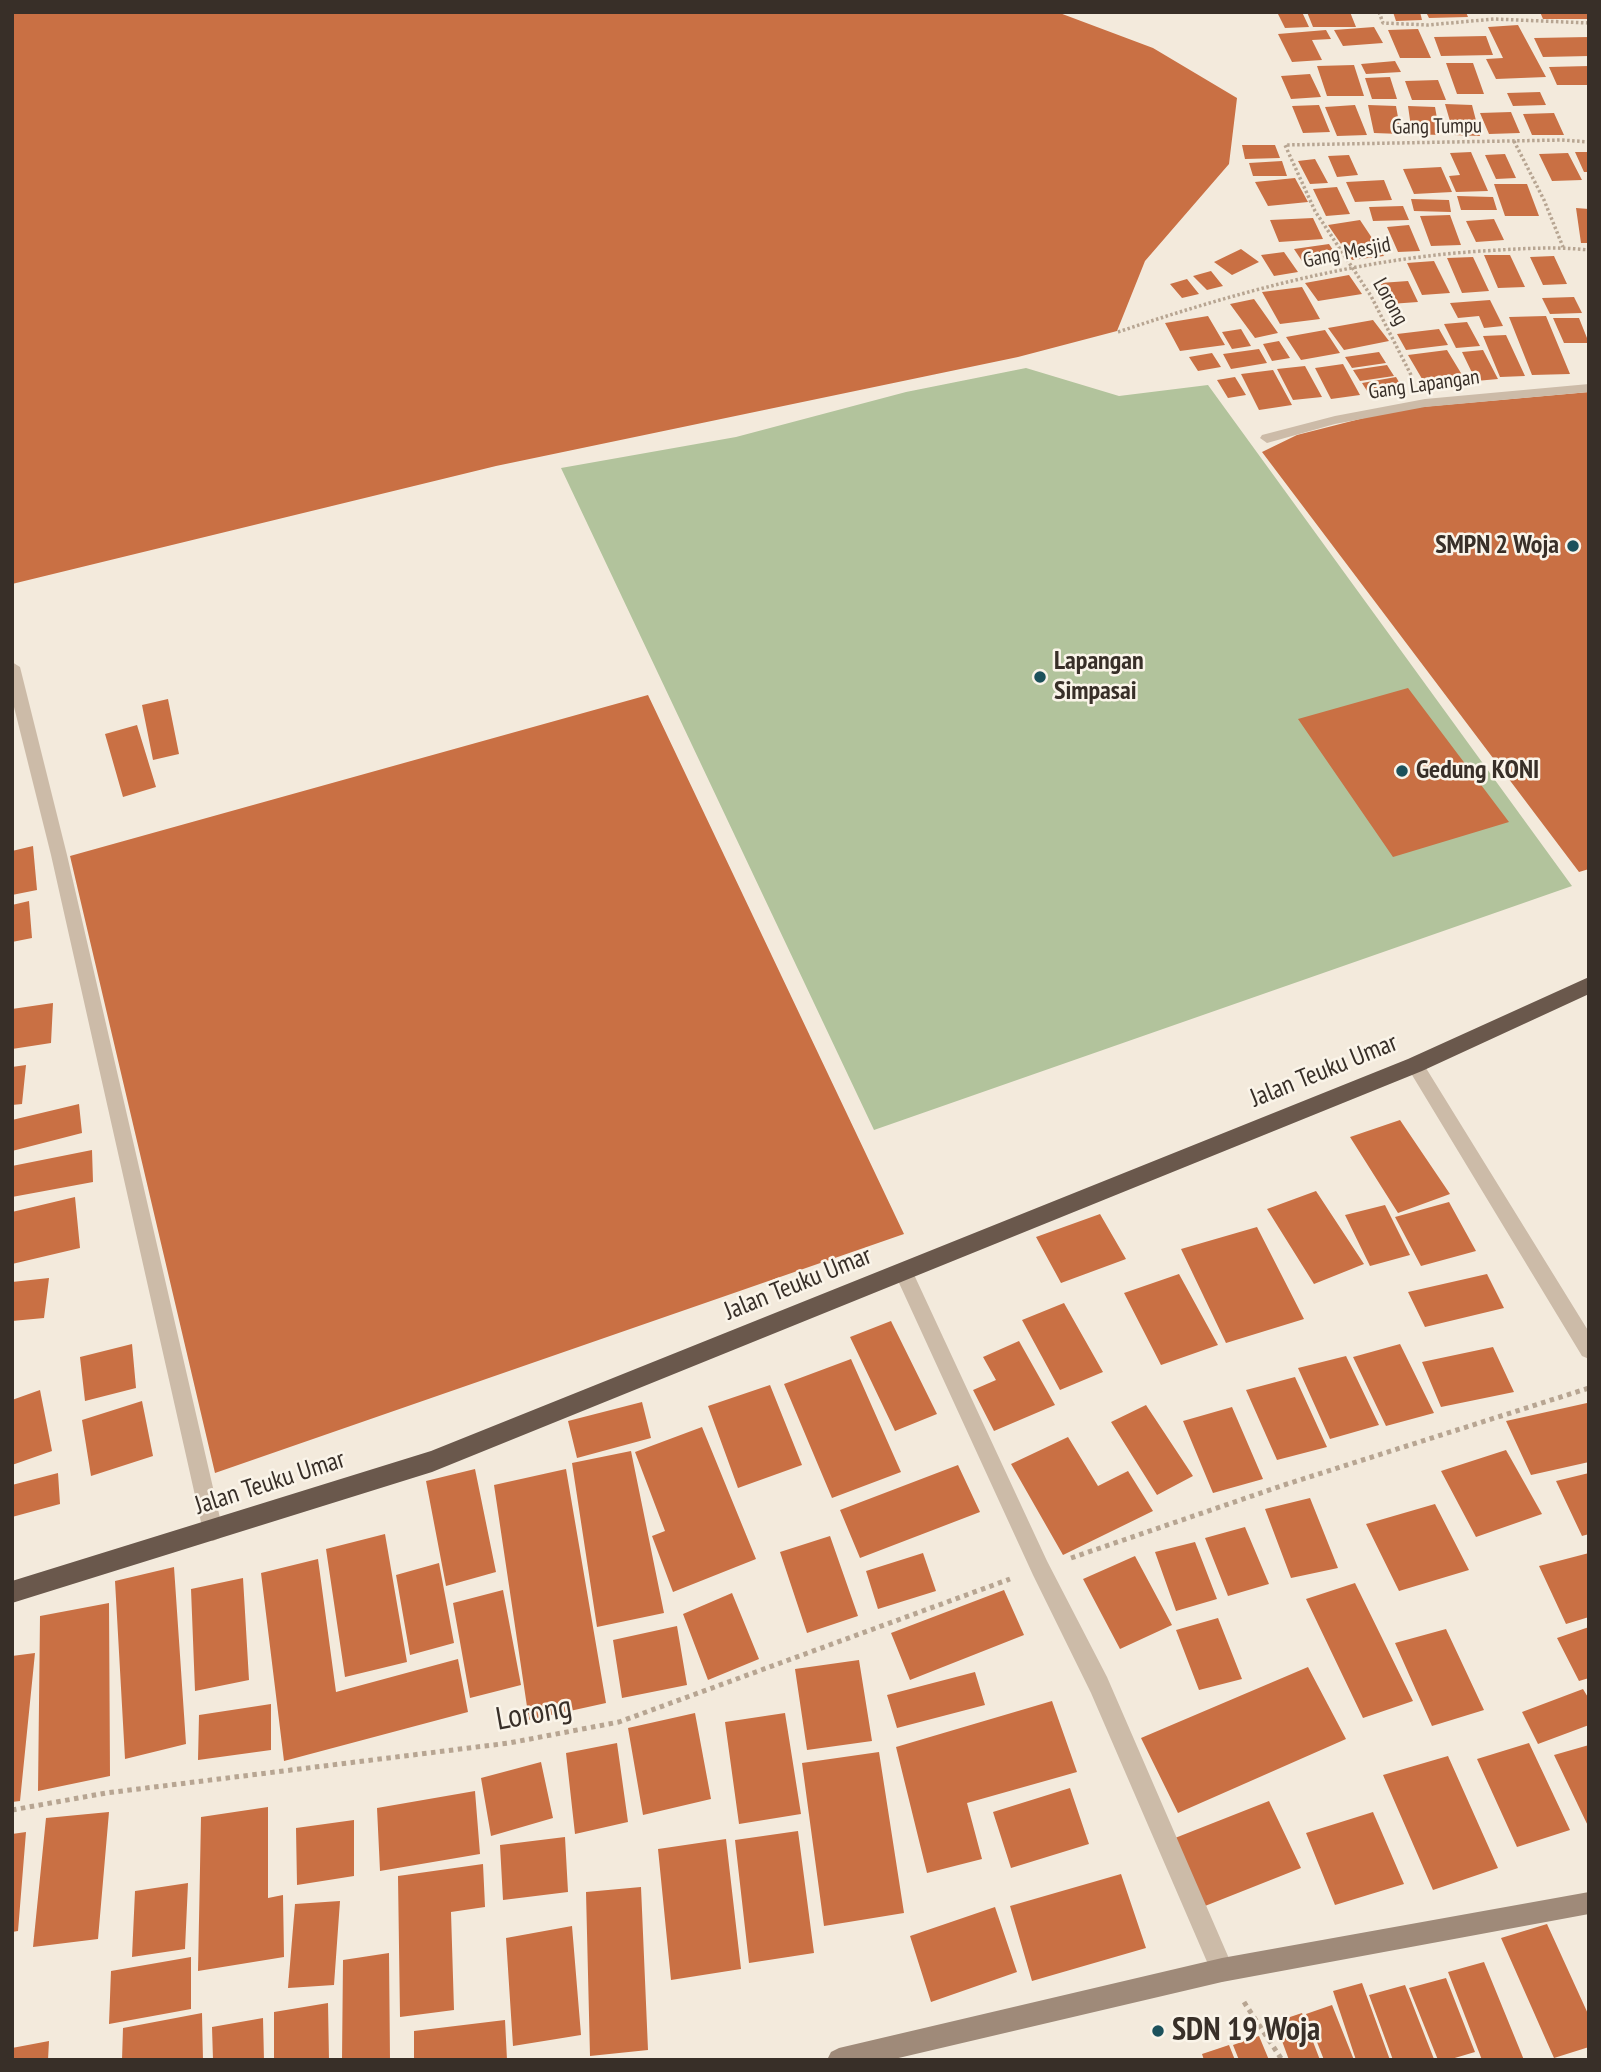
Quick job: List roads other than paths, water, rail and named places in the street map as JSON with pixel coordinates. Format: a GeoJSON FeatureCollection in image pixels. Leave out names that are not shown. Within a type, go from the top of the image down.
{"type":"FeatureCollection","features":[{"type":"Feature","properties":{"kind":"highway","name":"Jalan Teuku Umar"},"geometry":{"type":"LineString","coordinates":[[12,1592],[432,1461],[1415,1065],[1589,985]]}},
{"type":"Feature","properties":{"kind":"main road"},"geometry":{"type":"LineString","coordinates":[[839,2060],[1222,1970],[1589,1903]]}},
{"type":"Feature","properties":{"kind":"street","name":"Gang Lapangan"},"geometry":{"type":"LineString","coordinates":[[1267,439],[1335,420],[1425,403],[1589,388]]}},
{"type":"Feature","properties":{"kind":"street"},"geometry":{"type":"LineString","coordinates":[[12,667],[59,855],[213,1531]]}},
{"type":"Feature","properties":{"kind":"street"},"geometry":{"type":"LineString","coordinates":[[1415,1065],[1589,1350]]}},
{"type":"Feature","properties":{"kind":"street"},"geometry":{"type":"LineString","coordinates":[[903,1272],[1040,1568],[1099,1685],[1222,1970]]}},
{"type":"Feature","properties":{"kind":"place","name":"SMPN 2 Woja"},"geometry":{"type":"Point","coordinates":[1573,546]}},
{"type":"Feature","properties":{"kind":"place","name":"Lapangan Simpasai"},"geometry":{"type":"Point","coordinates":[1040,677]}},
{"type":"Feature","properties":{"kind":"place","name":"Gedung KONI"},"geometry":{"type":"Point","coordinates":[1402,771]}},
{"type":"Feature","properties":{"kind":"place","name":"SDN 19 Woja"},"geometry":{"type":"Point","coordinates":[1158,2031]}}]}
